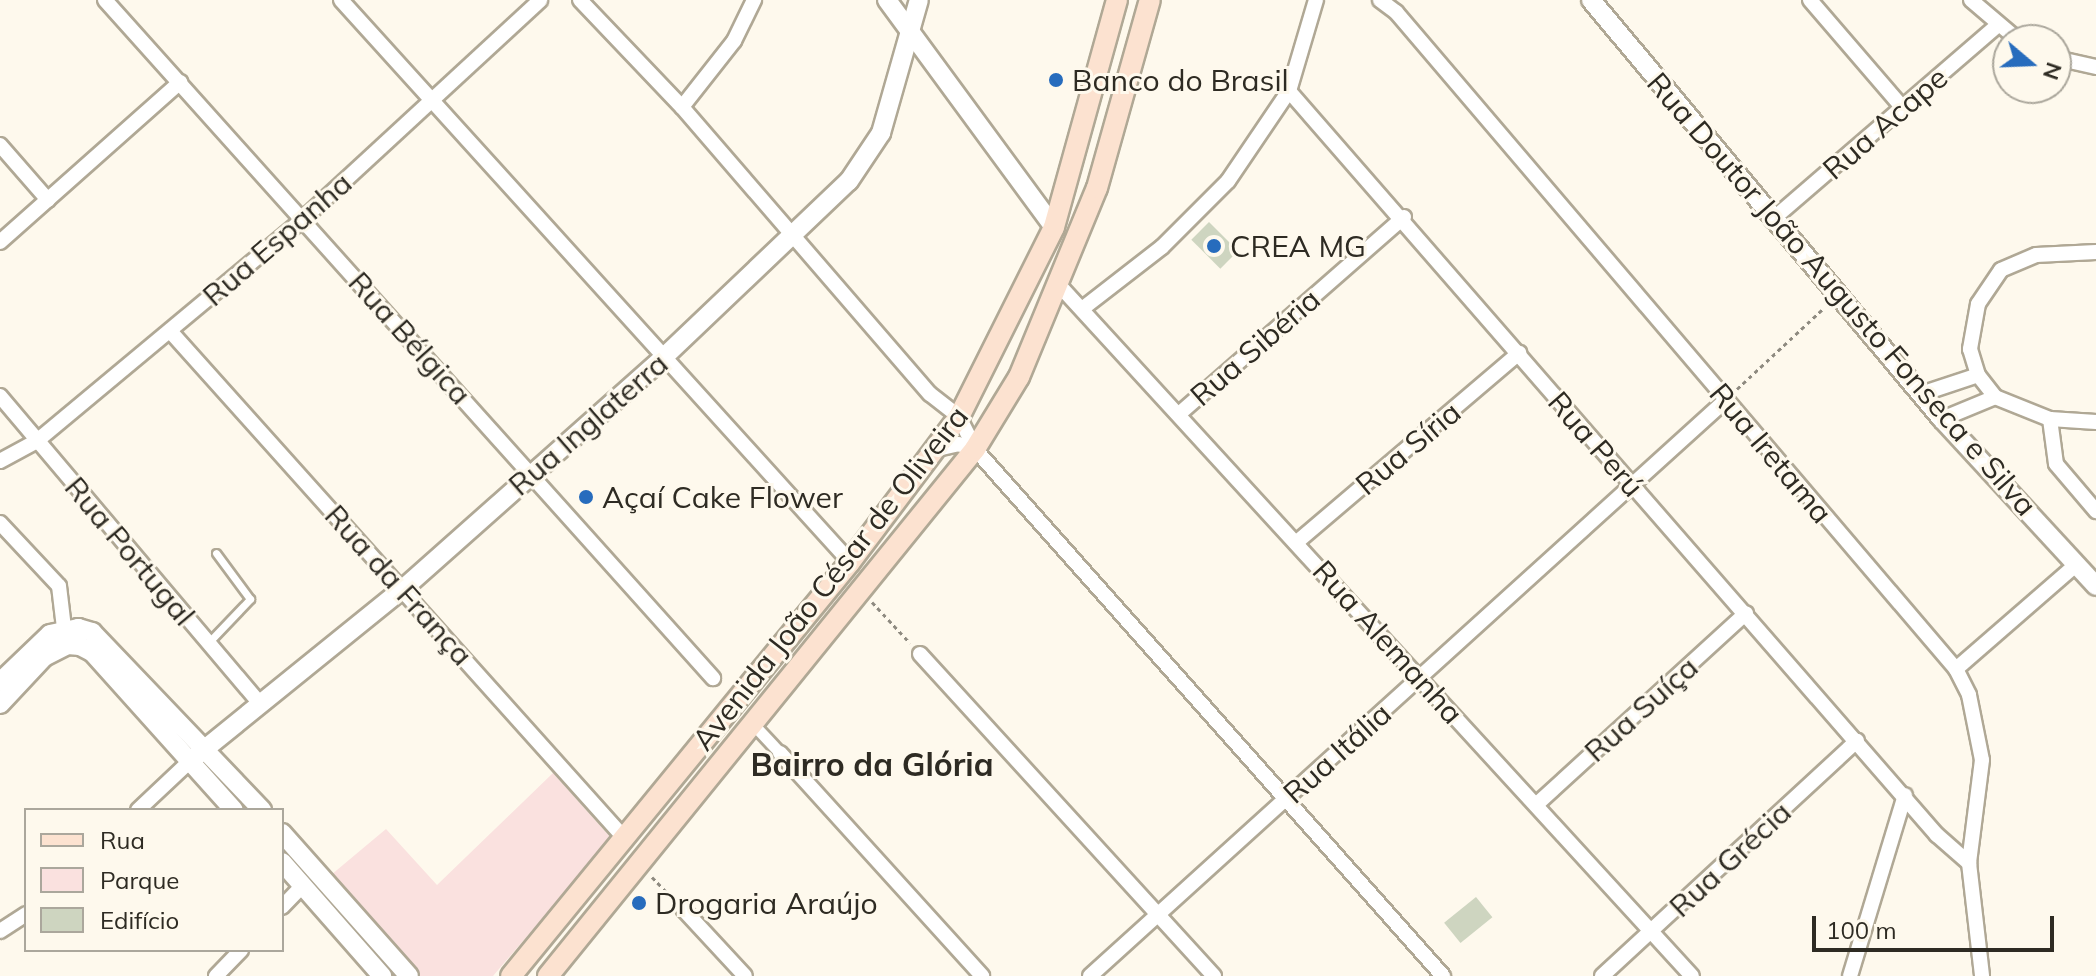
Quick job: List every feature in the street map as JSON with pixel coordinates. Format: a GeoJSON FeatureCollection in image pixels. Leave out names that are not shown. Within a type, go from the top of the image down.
{"type":"FeatureCollection","features":[{"type":"Feature","properties":{"kind":"main road","name":"Avenida João César de Oliveira"},"geometry":{"type":"LineString","coordinates":[[511,976],[626,840],[850,562],[959,417],[1054,227],[1117,0]]}},
{"type":"Feature","properties":{"kind":"main road","name":"Avenida João César de Oliveira"},"geometry":{"type":"LineString","coordinates":[[548,976],[975,449],[1019,377],[1097,188],[1150,0]]}},
{"type":"Feature","properties":{"kind":"street","name":"Rua Bélgica"},"geometry":{"type":"LineString","coordinates":[[105,0],[713,678]]}},
{"type":"Feature","properties":{"kind":"street"},"geometry":{"type":"LineString","coordinates":[[341,0],[850,562]]}},
{"type":"Feature","properties":{"kind":"street","name":"Rua Espanha"},"geometry":{"type":"LineString","coordinates":[[0,461],[37,441],[302,220],[435,101],[540,0]]}},
{"type":"Feature","properties":{"kind":"street"},"geometry":{"type":"LineString","coordinates":[[580,0],[682,107],[792,238],[930,394],[959,417],[975,449],[1443,976]]}},
{"type":"Feature","properties":{"kind":"street"},"geometry":{"type":"LineString","coordinates":[[682,107],[734,41],[754,0]]}},
{"type":"Feature","properties":{"kind":"street"},"geometry":{"type":"LineString","coordinates":[[887,0],[1054,227]]}},
{"type":"Feature","properties":{"kind":"street","name":"Rua Inglaterra"},"geometry":{"type":"LineString","coordinates":[[190,761],[404,588],[665,356],[792,238],[867,160],[881,133],[919,0]]}},
{"type":"Feature","properties":{"kind":"street"},"geometry":{"type":"LineString","coordinates":[[1082,309],[1162,247],[1228,181],[1289,91],[1316,0]]}},
{"type":"Feature","properties":{"kind":"street","name":"Rua Iretama"},"geometry":{"type":"LineString","coordinates":[[1380,0],[1396,12],[1956,669],[1969,695],[1982,760],[1969,863],[1982,976]]}},
{"type":"Feature","properties":{"kind":"street","name":"Rua Doutor João Augusto Fonseca e Silva"},"geometry":{"type":"LineString","coordinates":[[1591,0],[1772,220],[1942,419],[2096,586]]}},
{"type":"Feature","properties":{"kind":"street"},"geometry":{"type":"LineString","coordinates":[[1810,0],[1903,108]]}},
{"type":"Feature","properties":{"kind":"street"},"geometry":{"type":"LineString","coordinates":[[1971,0],[1995,24]]}},
{"type":"Feature","properties":{"kind":"street","name":"Rua Acape"},"geometry":{"type":"LineString","coordinates":[[1772,220],[1992,30]]}},
{"type":"Feature","properties":{"kind":"street"},"geometry":{"type":"LineString","coordinates":[[2072,62],[2096,67]]}},
{"type":"Feature","properties":{"kind":"street"},"geometry":{"type":"LineString","coordinates":[[0,242],[180,82]]}},
{"type":"Feature","properties":{"kind":"street","name":"Rua Perú"},"geometry":{"type":"LineString","coordinates":[[1289,91],[1404,217],[1630,483],[1937,835],[1969,863]]}},
{"type":"Feature","properties":{"kind":"street"},"geometry":{"type":"LineString","coordinates":[[0,145],[48,200]]}},
{"type":"Feature","properties":{"kind":"street","name":"Rua Sibéria"},"geometry":{"type":"LineString","coordinates":[[1179,414],[1404,217]]}},
{"type":"Feature","properties":{"kind":"street"},"geometry":{"type":"LineString","coordinates":[[2096,252],[2036,255],[2001,270],[1978,304],[1970,349],[1978,375],[1995,397],[2050,419],[2096,422]]}},
{"type":"Feature","properties":{"kind":"street","name":"Rua Alemanha"},"geometry":{"type":"LineString","coordinates":[[1059,285],[1692,976]]}},
{"type":"Feature","properties":{"kind":"street","name":"Rua da França"},"geometry":{"type":"LineString","coordinates":[[170,331],[404,588],[626,840]]}},
{"type":"Feature","properties":{"kind":"street","name":"Rua Síria"},"geometry":{"type":"LineString","coordinates":[[1297,542],[1519,353]]}},
{"type":"Feature","properties":{"kind":"street"},"geometry":{"type":"LineString","coordinates":[[1921,394],[1978,375]]}},
{"type":"Feature","properties":{"kind":"street","name":"Rua Portugal"},"geometry":{"type":"LineString","coordinates":[[0,396],[261,705]]}},
{"type":"Feature","properties":{"kind":"street"},"geometry":{"type":"LineString","coordinates":[[1942,419],[1995,397]]}},
{"type":"Feature","properties":{"kind":"street","name":"Rua Itália"},"geometry":{"type":"LineString","coordinates":[[1090,976],[1630,483],[1726,400]]}},
{"type":"Feature","properties":{"kind":"street"},"geometry":{"type":"LineString","coordinates":[[2050,419],[2056,464],[2096,511]]}},
{"type":"Feature","properties":{"kind":"street"},"geometry":{"type":"LineString","coordinates":[[933,450],[958,444],[975,449]]}},
{"type":"Feature","properties":{"kind":"street"},"geometry":{"type":"LineString","coordinates":[[0,523],[59,586],[64,628]]}},
{"type":"Feature","properties":{"kind":"street"},"geometry":{"type":"LineString","coordinates":[[1956,669],[2077,564]]}},
{"type":"Feature","properties":{"kind":"street","name":"Rua Suíça"},"geometry":{"type":"LineString","coordinates":[[1537,804],[1746,613]]}},
{"type":"Feature","properties":{"kind":"street"},"geometry":{"type":"LineString","coordinates":[[0,682],[35,646],[64,628],[78,628],[105,640],[260,808]]}},
{"type":"Feature","properties":{"kind":"street"},"geometry":{"type":"LineString","coordinates":[[0,704],[44,657],[68,645],[80,646],[92,652],[232,808]]}},
{"type":"Feature","properties":{"kind":"street"},"geometry":{"type":"LineString","coordinates":[[920,654],[1214,976]]}},
{"type":"Feature","properties":{"kind":"street"},"geometry":{"type":"LineString","coordinates":[[753,724],[982,976]]}},
{"type":"Feature","properties":{"kind":"street","name":"Rua Grécia"},"geometry":{"type":"LineString","coordinates":[[1602,976],[1857,741]]}},
{"type":"Feature","properties":{"kind":"street"},"geometry":{"type":"LineString","coordinates":[[140,808],[190,761]]}},
{"type":"Feature","properties":{"kind":"street"},"geometry":{"type":"LineString","coordinates":[[1850,976],[1905,795]]}},
{"type":"Feature","properties":{"kind":"street"},"geometry":{"type":"LineString","coordinates":[[284,835],[409,976]]}},
{"type":"Feature","properties":{"kind":"street"},"geometry":{"type":"LineString","coordinates":[[1937,835],[1973,840]]}},
{"type":"Feature","properties":{"kind":"street"},"geometry":{"type":"LineString","coordinates":[[284,864],[382,976]]}},
{"type":"Feature","properties":{"kind":"street"},"geometry":{"type":"LineString","coordinates":[[284,905],[303,885]]}},
{"type":"Feature","properties":{"kind":"street"},"geometry":{"type":"LineString","coordinates":[[683,909],[745,976]]}},
{"type":"Feature","properties":{"kind":"street"},"geometry":{"type":"LineString","coordinates":[[0,931],[24,915]]}},
{"type":"Feature","properties":{"kind":"street"},"geometry":{"type":"LineString","coordinates":[[216,976],[239,952]]}},
{"type":"Feature","properties":{"kind":"lane"},"geometry":{"type":"LineString","coordinates":[[208,643],[250,599],[216,553]]}},
{"type":"Feature","properties":{"kind":"path"},"geometry":{"type":"LineString","coordinates":[[1726,400],[1838,295]]}},
{"type":"Feature","properties":{"kind":"path"},"geometry":{"type":"LineString","coordinates":[[861,590],[920,654]]}},
{"type":"Feature","properties":{"kind":"path"},"geometry":{"type":"LineString","coordinates":[[641,865],[683,909]]}},
{"type":"Feature","properties":{"kind":"green space"},"geometry":{"type":"Polygon","coordinates":[[[553,773],[611,838],[493,976],[419,976],[331,875],[386,829],[437,885],[553,773]]]}},
{"type":"Feature","properties":{"kind":"building","name":"CREA MG"},"geometry":{"type":"Polygon","coordinates":[[[1209,222],[1238,251],[1220,269],[1191,240],[1209,222]]]}},
{"type":"Feature","properties":{"kind":"building"},"geometry":{"type":"Polygon","coordinates":[[[1476,897],[1492,917],[1460,943],[1444,923],[1476,897]]]}},
{"type":"Feature","properties":{"kind":"place","name":"Banco do Brasil"},"geometry":{"type":"Point","coordinates":[1056,80]}},
{"type":"Feature","properties":{"kind":"place","name":"CREA MG"},"geometry":{"type":"Point","coordinates":[1214,246]}},
{"type":"Feature","properties":{"kind":"place","name":"Açaí Cake Flower"},"geometry":{"type":"Point","coordinates":[586,497]}},
{"type":"Feature","properties":{"kind":"place","name":"Drogaria Araújo"},"geometry":{"type":"Point","coordinates":[639,903]}},
{"type":"Feature","properties":{"kind":"district","name":"Bairro da Glória"},"geometry":{"type":"Point","coordinates":[872,764]}}]}
